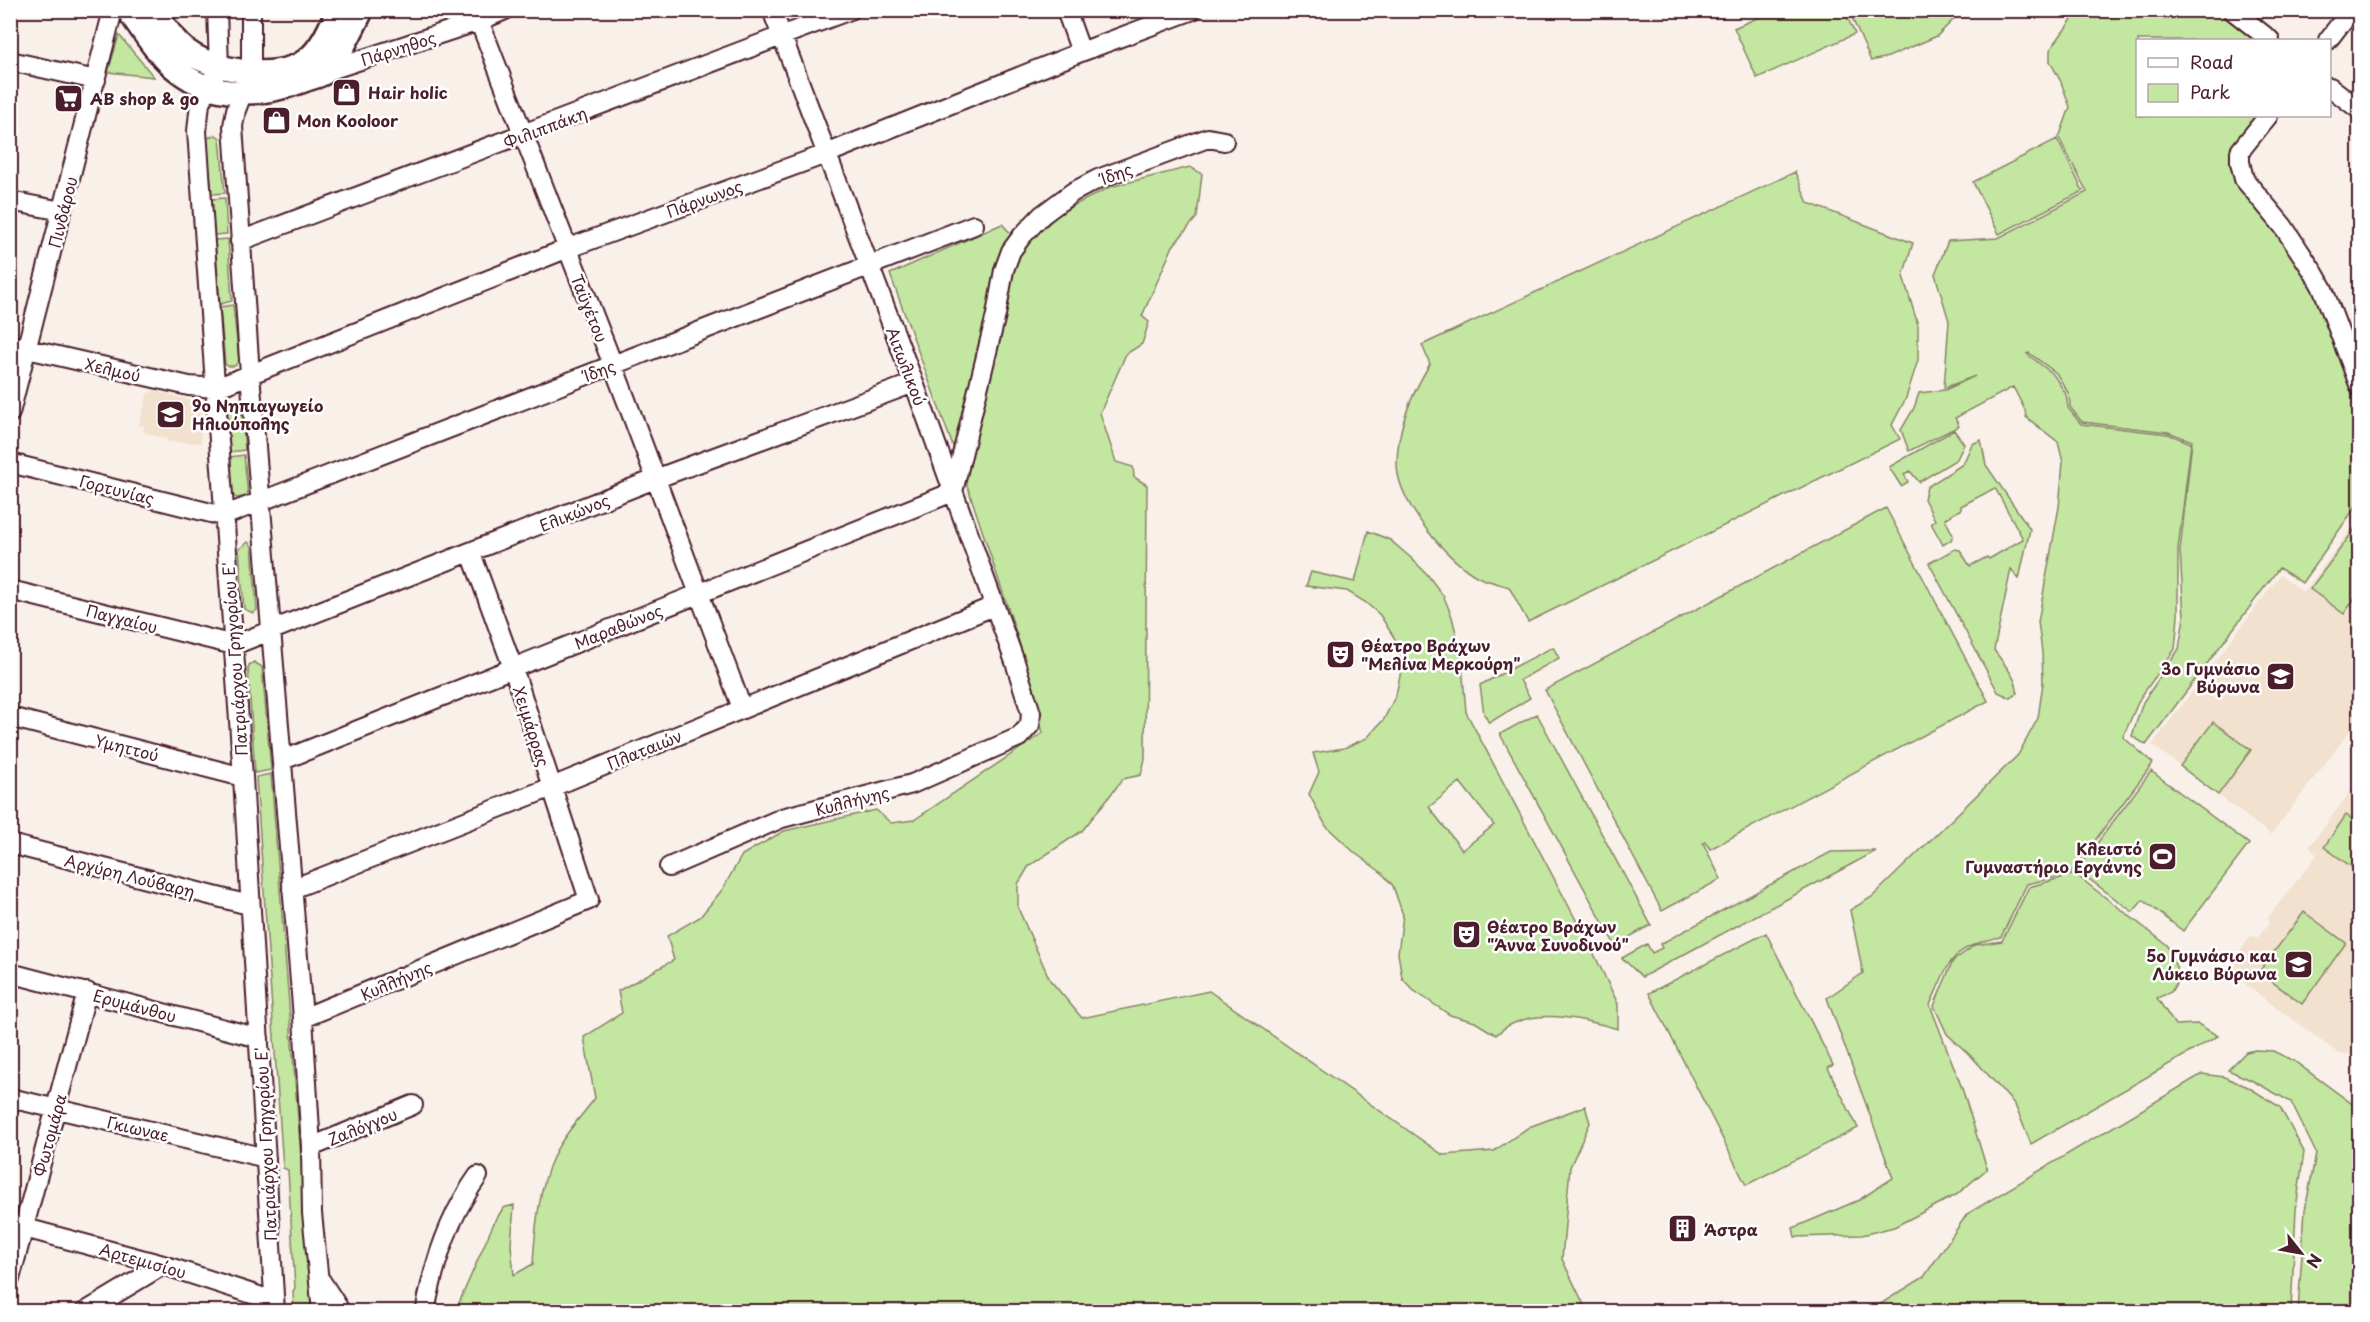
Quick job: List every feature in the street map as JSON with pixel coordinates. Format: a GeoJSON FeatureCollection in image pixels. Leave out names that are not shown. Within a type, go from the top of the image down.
{"type":"FeatureCollection","features":[{"type":"Feature","properties":{"kind":"street","name":"Πινδάρου"},"geometry":{"type":"LineString","coordinates":[[10,413],[19,347],[62,211],[113,10]]}},
{"type":"Feature","properties":{"kind":"street"},"geometry":{"type":"LineString","coordinates":[[128,10],[156,50],[176,70],[194,82],[210,88],[242,93],[273,90],[324,72],[340,51],[362,10]]}},
{"type":"Feature","properties":{"kind":"street"},"geometry":{"type":"LineString","coordinates":[[154,10],[182,47],[200,60],[219,67],[278,73],[306,61],[319,47],[338,10]]}},
{"type":"Feature","properties":{"kind":"street","name":"Πατριάρχου Γρηγορίου Ε'"},"geometry":{"type":"LineString","coordinates":[[217,10],[219,67],[210,88],[200,103],[197,130],[243,777],[274,1306]]}},
{"type":"Feature","properties":{"kind":"street"},"geometry":{"type":"LineString","coordinates":[[251,10],[251,70],[233,126],[250,374],[303,1018],[311,1147],[312,1213],[322,1311]]}},
{"type":"Feature","properties":{"kind":"street","name":"Πάρνηθος"},"geometry":{"type":"LineString","coordinates":[[324,72],[477,16],[505,10]]}},
{"type":"Feature","properties":{"kind":"street","name":"Αιτωλικού"},"geometry":{"type":"LineString","coordinates":[[772,10],[914,383],[1031,712],[1030,725]]}},
{"type":"Feature","properties":{"kind":"street","name":"Φιλιππάκη"},"geometry":{"type":"LineString","coordinates":[[240,241],[850,10]]}},
{"type":"Feature","properties":{"kind":"street"},"geometry":{"type":"LineString","coordinates":[[1066,10],[1081,52]]}},
{"type":"Feature","properties":{"kind":"street","name":"Πάρνωνος"},"geometry":{"type":"LineString","coordinates":[[216,388],[566,249],[826,154],[1081,52],[1193,10]]}},
{"type":"Feature","properties":{"kind":"street"},"geometry":{"type":"LineString","coordinates":[[2232,10],[2269,39]]}},
{"type":"Feature","properties":{"kind":"street"},"geometry":{"type":"LineString","coordinates":[[2329,39],[2351,10]]}},
{"type":"Feature","properties":{"kind":"street","name":"Ταϋγέτου"},"geometry":{"type":"LineString","coordinates":[[477,16],[613,365],[742,708]]}},
{"type":"Feature","properties":{"kind":"street"},"geometry":{"type":"LineString","coordinates":[[10,61],[96,80]]}},
{"type":"Feature","properties":{"kind":"street"},"geometry":{"type":"LineString","coordinates":[[2331,88],[2360,110]]}},
{"type":"Feature","properties":{"kind":"street"},"geometry":{"type":"LineString","coordinates":[[2267,117],[2240,151],[2244,179],[2283,226],[2314,273],[2360,387]]}},
{"type":"Feature","properties":{"kind":"street","name":"Ίδης"},"geometry":{"type":"LineString","coordinates":[[953,492],[996,315],[1004,270],[1011,251],[1022,236],[1056,204],[1098,179],[1208,138],[1224,141]]}},
{"type":"Feature","properties":{"kind":"street"},"geometry":{"type":"LineString","coordinates":[[10,201],[62,211]]}},
{"type":"Feature","properties":{"kind":"street","name":"Ίδης"},"geometry":{"type":"LineString","coordinates":[[223,516],[974,225]]}},
{"type":"Feature","properties":{"kind":"street","name":"Χελμού"},"geometry":{"type":"LineString","coordinates":[[19,347],[189,386],[216,388]]}},
{"type":"Feature","properties":{"kind":"street","name":"Ελικώνος"},"geometry":{"type":"LineString","coordinates":[[234,645],[656,479],[914,383]]}},
{"type":"Feature","properties":{"kind":"street","name":"Γορτυνίας"},"geometry":{"type":"LineString","coordinates":[[10,463],[223,516]]}},
{"type":"Feature","properties":{"kind":"street","name":"Μαραθώνος"},"geometry":{"type":"LineString","coordinates":[[283,760],[953,492]]}},
{"type":"Feature","properties":{"kind":"street","name":"Χειμάρρας"},"geometry":{"type":"LineString","coordinates":[[471,553],[513,668],[589,900]]}},
{"type":"Feature","properties":{"kind":"street","name":"Παγγαίου"},"geometry":{"type":"LineString","coordinates":[[10,590],[234,645]]}},
{"type":"Feature","properties":{"kind":"street","name":"Πλαταιών"},"geometry":{"type":"LineString","coordinates":[[292,889],[994,606]]}},
{"type":"Feature","properties":{"kind":"street","name":"Υμηττού"},"geometry":{"type":"LineString","coordinates":[[10,717],[243,777]]}},
{"type":"Feature","properties":{"kind":"street","name":"Κυλλήνης"},"geometry":{"type":"LineString","coordinates":[[669,867],[782,818],[912,784],[1019,736],[1030,725]]}},
{"type":"Feature","properties":{"kind":"street","name":"Αργύρη Λούβαρη"},"geometry":{"type":"LineString","coordinates":[[10,844],[249,905]]}},
{"type":"Feature","properties":{"kind":"street","name":"Κυλλήνης"},"geometry":{"type":"LineString","coordinates":[[303,1018],[589,900]]}},
{"type":"Feature","properties":{"kind":"street","name":"Ερυμάνθου"},"geometry":{"type":"LineString","coordinates":[[10,972],[259,1038]]}},
{"type":"Feature","properties":{"kind":"street","name":"Φωτομάρα"},"geometry":{"type":"LineString","coordinates":[[10,1279],[17,1226],[56,1109],[87,992]]}},
{"type":"Feature","properties":{"kind":"street","name":"Γκιωναε"},"geometry":{"type":"LineString","coordinates":[[10,1098],[266,1158]]}},
{"type":"Feature","properties":{"kind":"street","name":"Ζαλόγγου"},"geometry":{"type":"LineString","coordinates":[[311,1147],[413,1105]]}},
{"type":"Feature","properties":{"kind":"street"},"geometry":{"type":"LineString","coordinates":[[426,1311],[444,1233],[464,1195],[478,1176]]}},
{"type":"Feature","properties":{"kind":"street","name":"Αρτεμισίου"},"geometry":{"type":"LineString","coordinates":[[17,1226],[164,1265],[274,1306]]}},
{"type":"Feature","properties":{"kind":"street"},"geometry":{"type":"LineString","coordinates":[[85,1311],[164,1265]]}},
{"type":"Feature","properties":{"kind":"street"},"geometry":{"type":"LineString","coordinates":[[318,1277],[341,1311]]}},
{"type":"Feature","properties":{"kind":"shaded area","name":"9ο Νηπιαγωγείο Ηλιούπολης"},"geometry":{"type":"Polygon","coordinates":[[[153,390],[200,403],[201,443],[166,442],[167,439],[143,432],[144,426],[139,425],[148,392],[152,393],[153,390]]]}},
{"type":"Feature","properties":{"kind":"shaded area","name":"3ο Γυμνάσιο Βύρωνα"},"geometry":{"type":"Polygon","coordinates":[[[2359,518],[2359,719],[2271,835],[2152,745],[2280,575],[2304,592],[2359,518]]]}},
{"type":"Feature","properties":{"kind":"shaded area","name":"5ο Γυμνάσιο και Λύκειο Βύρωνα"},"geometry":{"type":"Polygon","coordinates":[[[2359,780],[2359,1067],[2355,1054],[2339,1054],[2246,985],[2235,969],[2239,952],[2251,936],[2258,937],[2269,923],[2268,917],[2317,855],[2309,847],[2359,780]]]}},
{"type":"Feature","properties":{"kind":"green space"},"geometry":{"type":"Polygon","coordinates":[[[1844,10],[1855,34],[1757,78],[1734,28],[1773,11],[1844,10]]]}},
{"type":"Feature","properties":{"kind":"green space"},"geometry":{"type":"Polygon","coordinates":[[[1849,11],[1962,11],[1937,36],[1888,57],[1871,61],[1849,11]]]}},
{"type":"Feature","properties":{"kind":"green space"},"geometry":{"type":"Polygon","coordinates":[[[2078,11],[2221,11],[2259,39],[2136,39],[2136,117],[2257,117],[2232,149],[2230,165],[2236,179],[2271,221],[2311,278],[2359,407],[2359,502],[2302,583],[2279,568],[2146,745],[2132,736],[2143,702],[2179,649],[2184,617],[2180,551],[2192,441],[2168,432],[2082,422],[2070,407],[2069,394],[2056,373],[2029,353],[2027,354],[2053,374],[2066,394],[2068,408],[2081,424],[2168,434],[2191,443],[2178,549],[2178,617],[2175,649],[2140,698],[2123,737],[2153,763],[2070,874],[2027,884],[2001,937],[1971,946],[1954,958],[1942,977],[1930,1005],[1962,1088],[1987,1169],[1956,1195],[1894,1227],[1862,1235],[1795,1237],[1793,1228],[1859,1200],[1893,1178],[1827,998],[1863,973],[1850,910],[1872,897],[2018,755],[2038,718],[2043,683],[2038,622],[2059,507],[2063,462],[2058,442],[2026,417],[2025,410],[2013,387],[1955,418],[1959,426],[1909,451],[1901,430],[1914,408],[1919,393],[1945,390],[1975,376],[1944,388],[1949,321],[1935,274],[1948,241],[1998,238],[2087,192],[2059,138],[2070,107],[2050,61],[2050,50],[2078,11]]]}},
{"type":"Feature","properties":{"kind":"green space"},"geometry":{"type":"Polygon","coordinates":[[[119,35],[154,77],[108,72],[119,35]]]}},
{"type":"Feature","properties":{"kind":"green space"},"geometry":{"type":"Polygon","coordinates":[[[216,135],[220,138],[225,193],[212,194],[206,142],[207,138],[216,135]]]}},
{"type":"Feature","properties":{"kind":"green space"},"geometry":{"type":"Polygon","coordinates":[[[2057,139],[2083,191],[1999,234],[1973,182],[2057,139]]]}},
{"type":"Feature","properties":{"kind":"green space"},"geometry":{"type":"Polygon","coordinates":[[[1190,167],[1202,174],[1197,217],[1173,246],[1142,316],[1149,322],[1142,344],[1126,354],[1100,413],[1116,462],[1133,467],[1134,477],[1147,485],[1145,759],[1141,775],[1123,779],[1082,831],[1029,866],[1018,884],[1018,908],[1050,980],[1082,1018],[1209,991],[1443,1155],[1494,1151],[1529,1127],[1585,1106],[1590,1123],[1570,1167],[1562,1259],[1587,1311],[455,1312],[493,1225],[503,1208],[514,1205],[511,1245],[514,1275],[533,1264],[539,1208],[549,1167],[562,1140],[595,1098],[584,1037],[622,1013],[618,991],[674,960],[667,936],[700,917],[722,890],[742,855],[784,831],[876,810],[891,823],[914,820],[1043,733],[1017,635],[967,485],[890,274],[1002,224],[1023,247],[1061,212],[1110,187],[1190,167]]]}},
{"type":"Feature","properties":{"kind":"green space"},"geometry":{"type":"Polygon","coordinates":[[[1795,172],[1808,203],[1913,243],[1903,276],[1918,325],[1918,360],[1906,398],[1892,425],[1900,439],[1528,622],[1509,587],[1478,577],[1465,569],[1438,544],[1414,512],[1405,495],[1399,479],[1398,451],[1407,411],[1430,364],[1422,345],[1795,172]]]}},
{"type":"Feature","properties":{"kind":"green space"},"geometry":{"type":"Polygon","coordinates":[[[225,198],[227,234],[214,235],[212,199],[225,198]]]}},
{"type":"Feature","properties":{"kind":"green space"},"geometry":{"type":"Polygon","coordinates":[[[228,239],[232,301],[220,304],[215,240],[228,239]]]}},
{"type":"Feature","properties":{"kind":"green space"},"geometry":{"type":"Polygon","coordinates":[[[233,305],[239,360],[235,366],[228,366],[225,364],[220,307],[233,305]]]}},
{"type":"Feature","properties":{"kind":"green space"},"geometry":{"type":"Polygon","coordinates":[[[231,400],[241,402],[245,450],[230,452],[227,402],[231,400]]]}},
{"type":"Feature","properties":{"kind":"green space"},"geometry":{"type":"Polygon","coordinates":[[[1954,430],[1964,444],[1957,459],[1919,482],[1910,471],[1904,474],[1908,482],[1901,486],[1889,467],[1954,430]]]}},
{"type":"Feature","properties":{"kind":"green space"},"geometry":{"type":"Polygon","coordinates":[[[1981,440],[1986,465],[2030,529],[2019,579],[2011,569],[1994,650],[2009,670],[2017,687],[2017,693],[2011,698],[1998,692],[1929,563],[1955,549],[1960,550],[1970,566],[1987,557],[1989,559],[2023,539],[1995,488],[1961,506],[1961,509],[1945,519],[1953,535],[1951,540],[1943,545],[1931,523],[1935,520],[1924,499],[1927,487],[1963,464],[1972,444],[1981,440]]]}},
{"type":"Feature","properties":{"kind":"green space"},"geometry":{"type":"Polygon","coordinates":[[[244,455],[248,496],[236,498],[233,495],[230,457],[244,455]]]}},
{"type":"Feature","properties":{"kind":"green space"},"geometry":{"type":"Polygon","coordinates":[[[1886,508],[1988,701],[1710,849],[1705,842],[1703,843],[1721,879],[1662,911],[1545,690],[1886,508]]]}},
{"type":"Feature","properties":{"kind":"green space"},"geometry":{"type":"Polygon","coordinates":[[[2355,529],[2359,533],[2359,592],[2344,614],[2310,589],[2355,529]]]}},
{"type":"Feature","properties":{"kind":"green space"},"geometry":{"type":"Polygon","coordinates":[[[1368,531],[1390,540],[1411,558],[1427,574],[1444,597],[1452,617],[1461,653],[1466,712],[1618,1004],[1618,1029],[1593,1022],[1537,1017],[1510,1025],[1496,1035],[1475,1022],[1450,1015],[1413,990],[1402,978],[1398,953],[1403,915],[1393,886],[1382,873],[1355,853],[1326,826],[1309,794],[1319,772],[1313,753],[1344,748],[1367,738],[1384,719],[1396,695],[1402,666],[1395,639],[1380,615],[1347,591],[1306,586],[1311,572],[1355,582],[1368,531]],[[1460,782],[1429,807],[1462,850],[1494,825],[1460,782]]]}},
{"type":"Feature","properties":{"kind":"green space"},"geometry":{"type":"Polygon","coordinates":[[[248,542],[252,546],[257,610],[253,613],[244,609],[239,549],[248,542]]]}},
{"type":"Feature","properties":{"kind":"green space"},"geometry":{"type":"Polygon","coordinates":[[[1553,647],[1559,658],[1520,680],[1530,698],[1489,723],[1484,714],[1480,685],[1553,647]]]}},
{"type":"Feature","properties":{"kind":"green space"},"geometry":{"type":"Polygon","coordinates":[[[254,662],[262,667],[271,770],[255,773],[248,669],[249,665],[254,662]]]}},
{"type":"Feature","properties":{"kind":"green space"},"geometry":{"type":"Polygon","coordinates":[[[1537,714],[1651,925],[1615,945],[1500,734],[1537,714]]]}},
{"type":"Feature","properties":{"kind":"green space"},"geometry":{"type":"Polygon","coordinates":[[[2213,722],[2251,750],[2218,795],[2180,766],[2213,722]]]}},
{"type":"Feature","properties":{"kind":"green space","name":"Κλειστό Γυμναστήριο Εργάνης"},"geometry":{"type":"Polygon","coordinates":[[[2151,771],[2249,844],[2183,931],[2143,900],[2133,912],[2077,870],[2151,771]]]}},
{"type":"Feature","properties":{"kind":"green space"},"geometry":{"type":"Polygon","coordinates":[[[271,774],[313,1311],[294,1311],[293,1291],[295,1288],[288,1170],[283,1168],[256,777],[271,774]]]}},
{"type":"Feature","properties":{"kind":"green space"},"geometry":{"type":"Polygon","coordinates":[[[2346,815],[2359,824],[2359,872],[2324,847],[2346,815]]]}},
{"type":"Feature","properties":{"kind":"green space"},"geometry":{"type":"Polygon","coordinates":[[[1876,851],[1642,977],[1622,958],[1647,944],[1652,953],[1662,948],[1660,944],[1831,852],[1876,851]]]}},
{"type":"Feature","properties":{"kind":"green space"},"geometry":{"type":"Polygon","coordinates":[[[2075,874],[2167,945],[2180,977],[2171,992],[2157,998],[2175,1025],[2198,1024],[2218,1036],[2031,1144],[2015,1105],[1973,1058],[1947,1034],[1934,1006],[1953,961],[1975,945],[2002,941],[2029,887],[2075,874]]]}},
{"type":"Feature","properties":{"kind":"green space"},"geometry":{"type":"Polygon","coordinates":[[[2304,912],[2346,943],[2302,1004],[2259,972],[2304,912]]]}},
{"type":"Feature","properties":{"kind":"green space"},"geometry":{"type":"Polygon","coordinates":[[[1766,933],[1833,1065],[1828,1068],[1858,1128],[1746,1185],[1649,993],[1766,933]]]}},
{"type":"Feature","properties":{"kind":"green space"},"geometry":{"type":"Polygon","coordinates":[[[2273,1051],[2294,1061],[2359,1109],[2359,1311],[2298,1311],[2305,1210],[2316,1153],[2291,1102],[2228,1070],[2246,1052],[2273,1051]]]}},
{"type":"Feature","properties":{"kind":"green space"},"geometry":{"type":"Polygon","coordinates":[[[2202,1074],[2224,1077],[2248,1087],[2280,1107],[2304,1152],[2296,1209],[2291,1311],[1869,1311],[1924,1277],[1967,1214],[2202,1074]]]}},
{"type":"Feature","properties":{"kind":"place","name":"Hair holic"},"geometry":{"type":"Point","coordinates":[347,92]}},
{"type":"Feature","properties":{"kind":"place","name":"ΑΒ shop & go"},"geometry":{"type":"Point","coordinates":[69,98]}},
{"type":"Feature","properties":{"kind":"place","name":"Mon Kooloor"},"geometry":{"type":"Point","coordinates":[276,120]}},
{"type":"Feature","properties":{"kind":"place","name":"9ο Νηπιαγωγείο Ηλιούπολης"},"geometry":{"type":"Point","coordinates":[171,414]}},
{"type":"Feature","properties":{"kind":"place","name":"Θέατρο Βράχων \"Μελίνα Μερκούρη\""},"geometry":{"type":"Point","coordinates":[1340,654]}},
{"type":"Feature","properties":{"kind":"place","name":"3ο Γυμνάσιο Βύρωνα"},"geometry":{"type":"Point","coordinates":[2281,677]}},
{"type":"Feature","properties":{"kind":"place","name":"Κλειστό Γυμναστήριο Εργάνης"},"geometry":{"type":"Point","coordinates":[2163,857]}},
{"type":"Feature","properties":{"kind":"place","name":"Θέατρο Βράχων \"Άννα Συνοδινού\""},"geometry":{"type":"Point","coordinates":[1466,935]}},
{"type":"Feature","properties":{"kind":"place","name":"5ο Γυμνάσιο και Λύκειο Βύρωνα"},"geometry":{"type":"Point","coordinates":[2298,964]}},
{"type":"Feature","properties":{"kind":"place","name":"Άστρα"},"geometry":{"type":"Point","coordinates":[1683,1229]}}]}
